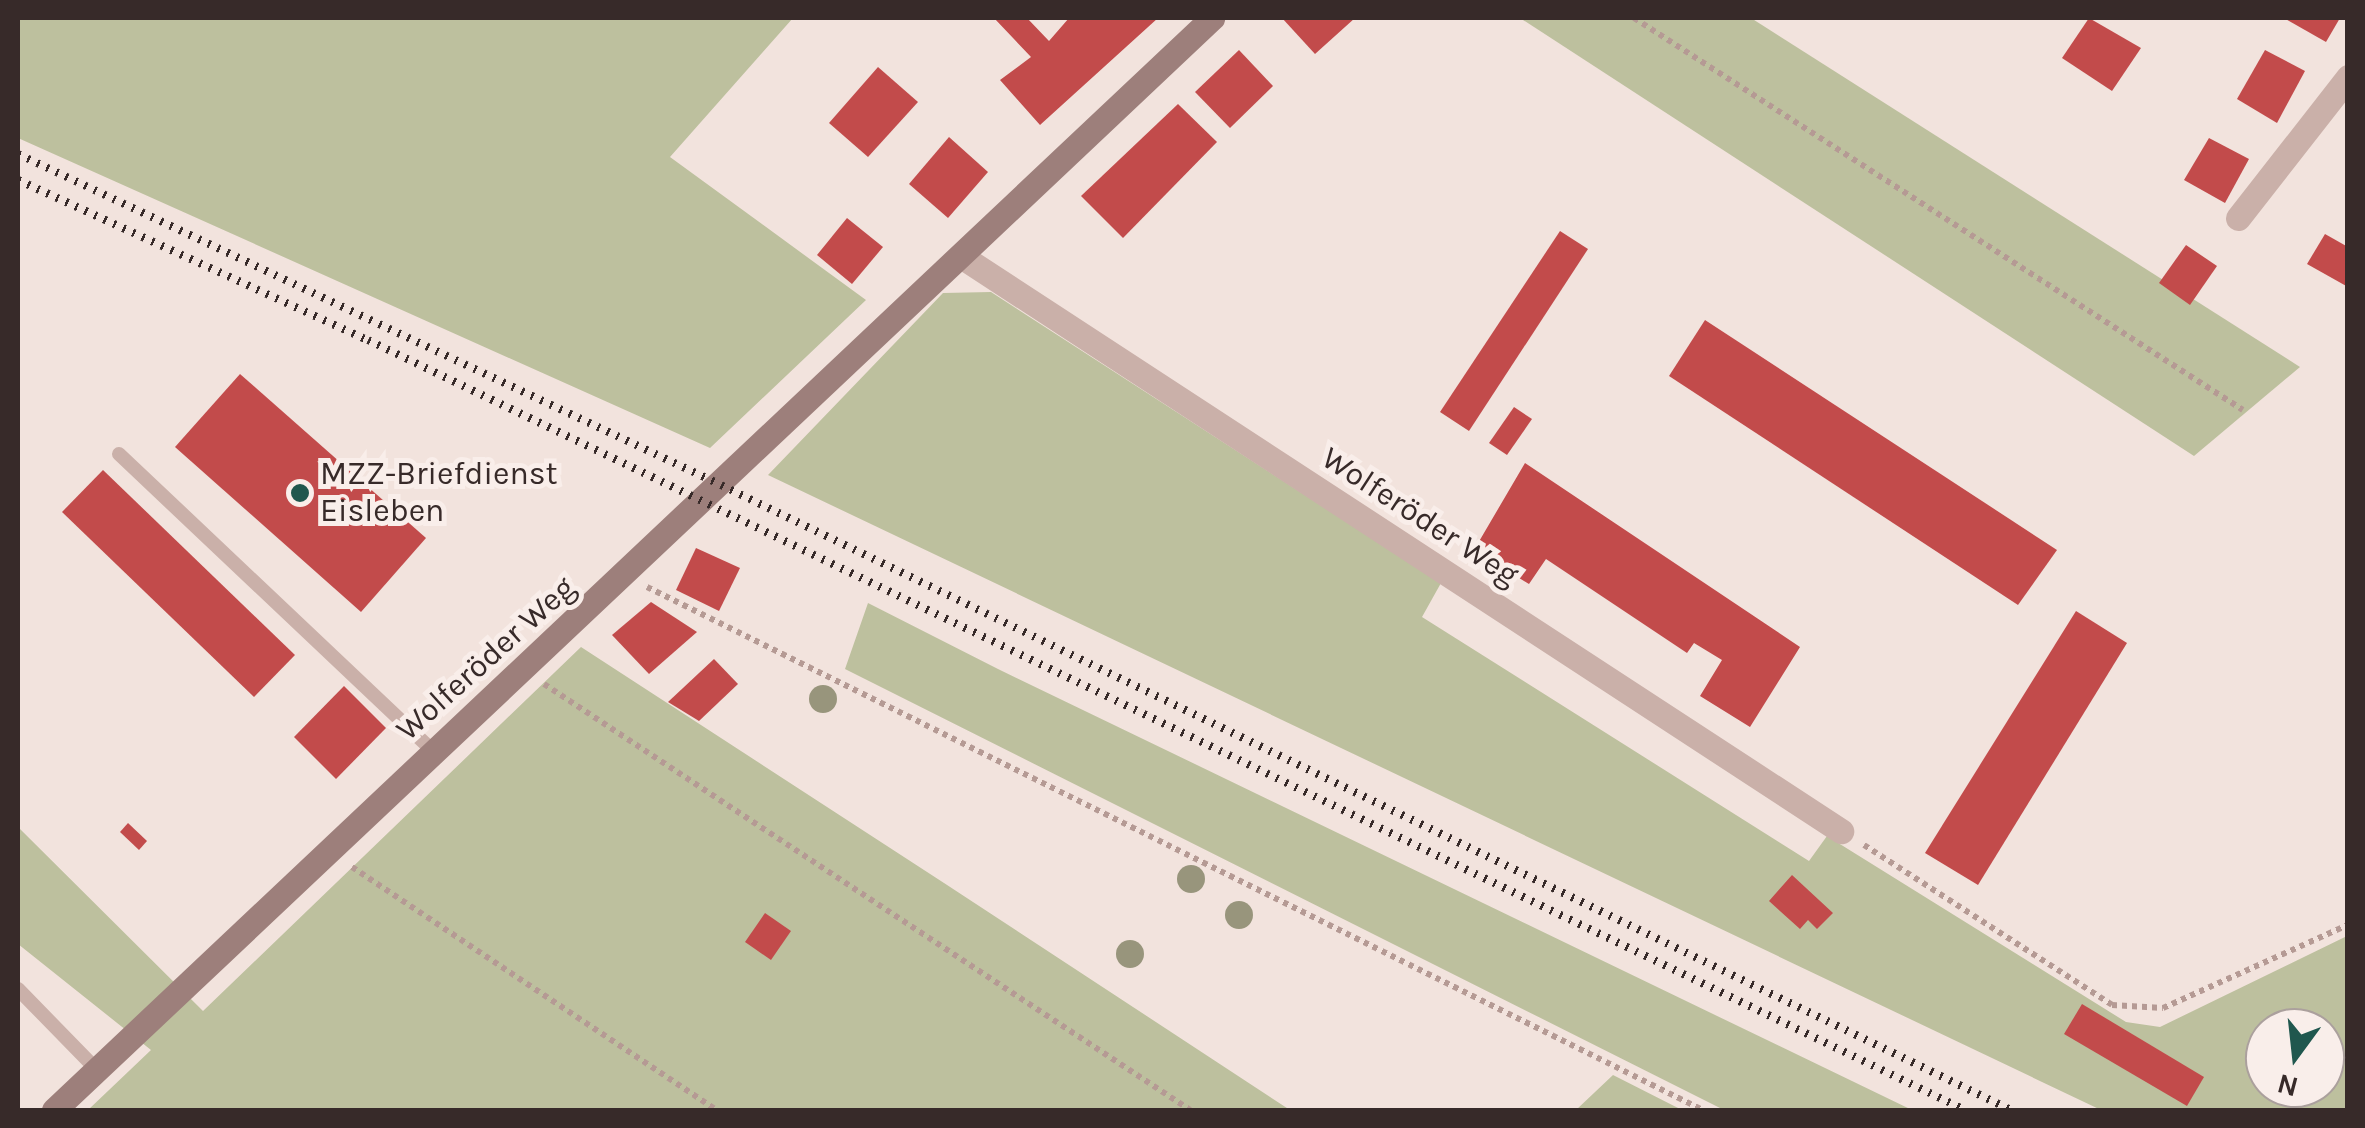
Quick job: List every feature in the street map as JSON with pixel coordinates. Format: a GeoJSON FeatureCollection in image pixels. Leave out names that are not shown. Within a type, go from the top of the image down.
{"type":"FeatureCollection","features":[{"type":"Feature","properties":{"kind":"main road","name":"Wolferöder Weg"},"geometry":{"type":"LineString","coordinates":[[54,1110],[433,751],[964,258],[1212,18]]}},
{"type":"Feature","properties":{"kind":"street"},"geometry":{"type":"LineString","coordinates":[[2238,218],[2348,77]]}},
{"type":"Feature","properties":{"kind":"street","name":"Wolferöder Weg"},"geometry":{"type":"LineString","coordinates":[[964,258],[1841,831]]}},
{"type":"Feature","properties":{"kind":"lane"},"geometry":{"type":"LineString","coordinates":[[119,454],[433,751]]}},
{"type":"Feature","properties":{"kind":"lane"},"geometry":{"type":"LineString","coordinates":[[18,989],[97,1070]]}},
{"type":"Feature","properties":{"kind":"path"},"geometry":{"type":"LineString","coordinates":[[1634,18],[2242,410]]}},
{"type":"Feature","properties":{"kind":"path"},"geometry":{"type":"LineString","coordinates":[[629,573],[668,600],[1703,1110]]}},
{"type":"Feature","properties":{"kind":"path"},"geometry":{"type":"LineString","coordinates":[[521,669],[1190,1110]]}},
{"type":"Feature","properties":{"kind":"path"},"geometry":{"type":"LineString","coordinates":[[1841,831],[2112,1005],[2164,1008],[2348,925]]}},
{"type":"Feature","properties":{"kind":"path"},"geometry":{"type":"LineString","coordinates":[[327,851],[717,1110]]}},
{"type":"Feature","properties":{"kind":"green space"},"geometry":{"type":"Polygon","coordinates":[[[18,18],[793,18],[670,157],[866,300],[710,448],[18,138],[18,18]]]}},
{"type":"Feature","properties":{"kind":"green space"},"geometry":{"type":"Polygon","coordinates":[[[1520,18],[1751,18],[2300,367],[2194,456],[1520,18]]]}},
{"type":"Feature","properties":{"kind":"green space"},"geometry":{"type":"Polygon","coordinates":[[[991,292],[1441,583],[1422,617],[1809,861],[1827,836],[2126,1022],[2160,1027],[2347,936],[2347,1110],[2101,1110],[768,475],[943,293],[991,292]]]}},
{"type":"Feature","properties":{"kind":"green space"},"geometry":{"type":"Polygon","coordinates":[[[868,603],[1912,1110],[1724,1110],[845,669],[868,603]]]}},
{"type":"Feature","properties":{"kind":"green space"},"geometry":{"type":"Polygon","coordinates":[[[581,647],[1290,1110],[88,1110],[151,1050],[18,944],[18,827],[203,1011],[581,647]]]}},
{"type":"Feature","properties":{"kind":"green space"},"geometry":{"type":"Polygon","coordinates":[[[1613,1075],[1682,1110],[1576,1110],[1613,1075]]]}},
{"type":"Feature","properties":{"kind":"building"},"geometry":{"type":"Polygon","coordinates":[[[994,18],[1027,18],[1049,41],[1069,18],[1158,18],[1040,125],[1000,80],[1031,57],[994,18]]]}},
{"type":"Feature","properties":{"kind":"building"},"geometry":{"type":"Polygon","coordinates":[[[1282,18],[1355,18],[1315,54],[1282,18]]]}},
{"type":"Feature","properties":{"kind":"building"},"geometry":{"type":"Polygon","coordinates":[[[2089,18],[2141,48],[2112,91],[2062,58],[2089,18]]]}},
{"type":"Feature","properties":{"kind":"building"},"geometry":{"type":"Polygon","coordinates":[[[2284,18],[2340,18],[2326,42],[2284,18]]]}},
{"type":"Feature","properties":{"kind":"building"},"geometry":{"type":"Polygon","coordinates":[[[1239,50],[1273,86],[1230,128],[1195,92],[1239,50]]]}},
{"type":"Feature","properties":{"kind":"building"},"geometry":{"type":"Polygon","coordinates":[[[2265,50],[2305,71],[2277,123],[2237,99],[2265,50]]]}},
{"type":"Feature","properties":{"kind":"building"},"geometry":{"type":"Polygon","coordinates":[[[878,67],[918,102],[868,157],[829,123],[878,67]]]}},
{"type":"Feature","properties":{"kind":"building"},"geometry":{"type":"Polygon","coordinates":[[[1178,104],[1217,142],[1123,238],[1081,196],[1178,104]]]}},
{"type":"Feature","properties":{"kind":"building"},"geometry":{"type":"Polygon","coordinates":[[[949,137],[988,172],[948,218],[909,184],[949,137]]]}},
{"type":"Feature","properties":{"kind":"building"},"geometry":{"type":"Polygon","coordinates":[[[2209,138],[2249,159],[2225,203],[2184,180],[2209,138]]]}},
{"type":"Feature","properties":{"kind":"building"},"geometry":{"type":"Polygon","coordinates":[[[847,218],[883,247],[852,284],[817,255],[847,218]]]}},
{"type":"Feature","properties":{"kind":"building"},"geometry":{"type":"Polygon","coordinates":[[[1560,231],[1588,249],[1469,431],[1440,412],[1560,231]]]}},
{"type":"Feature","properties":{"kind":"building"},"geometry":{"type":"Polygon","coordinates":[[[2325,234],[2348,247],[2348,287],[2307,264],[2325,234]]]}},
{"type":"Feature","properties":{"kind":"building"},"geometry":{"type":"Polygon","coordinates":[[[2186,245],[2217,266],[2190,305],[2159,283],[2186,245]]]}},
{"type":"Feature","properties":{"kind":"building"},"geometry":{"type":"Polygon","coordinates":[[[1705,320],[2057,550],[2018,605],[1669,376],[1705,320]]]}},
{"type":"Feature","properties":{"kind":"building","name":"MZZ-Briefdienst Eisleben"},"geometry":{"type":"Polygon","coordinates":[[[240,374],[426,538],[361,612],[175,447],[240,374]]]}},
{"type":"Feature","properties":{"kind":"building"},"geometry":{"type":"Polygon","coordinates":[[[1514,407],[1532,419],[1507,455],[1489,443],[1514,407]]]}},
{"type":"Feature","properties":{"kind":"building"},"geometry":{"type":"Polygon","coordinates":[[[1525,463],[1800,647],[1750,727],[1700,696],[1722,660],[1694,643],[1687,653],[1546,559],[1529,584],[1474,550],[1525,463]]]}},
{"type":"Feature","properties":{"kind":"building"},"geometry":{"type":"Polygon","coordinates":[[[103,470],[295,655],[254,697],[62,512],[103,470]]]}},
{"type":"Feature","properties":{"kind":"building"},"geometry":{"type":"Polygon","coordinates":[[[696,548],[740,568],[719,611],[676,590],[696,548]]]}},
{"type":"Feature","properties":{"kind":"building"},"geometry":{"type":"Polygon","coordinates":[[[651,602],[697,632],[649,674],[612,635],[651,602]]]}},
{"type":"Feature","properties":{"kind":"building"},"geometry":{"type":"Polygon","coordinates":[[[2076,611],[2127,643],[1978,885],[1925,853],[2076,611]]]}},
{"type":"Feature","properties":{"kind":"building"},"geometry":{"type":"Polygon","coordinates":[[[714,659],[738,684],[699,721],[668,702],[714,659]]]}},
{"type":"Feature","properties":{"kind":"building"},"geometry":{"type":"Polygon","coordinates":[[[344,686],[386,728],[336,779],[294,737],[344,686]]]}},
{"type":"Feature","properties":{"kind":"building"},"geometry":{"type":"Polygon","coordinates":[[[128,823],[147,841],[139,850],[120,832],[128,823]]]}},
{"type":"Feature","properties":{"kind":"building"},"geometry":{"type":"Polygon","coordinates":[[[1792,875],[1833,913],[1817,929],[1808,920],[1800,929],[1769,901],[1792,875]]]}},
{"type":"Feature","properties":{"kind":"building"},"geometry":{"type":"Polygon","coordinates":[[[765,913],[791,931],[771,960],[745,942],[765,913]]]}},
{"type":"Feature","properties":{"kind":"building"},"geometry":{"type":"Polygon","coordinates":[[[2082,1004],[2204,1077],[2187,1106],[2064,1034],[2082,1004]]]}},
{"type":"Feature","properties":{"kind":"railway"},"geometry":{"type":"LineString","coordinates":[[18,154],[721,485],[2011,1110]]}},
{"type":"Feature","properties":{"kind":"railway"},"geometry":{"type":"LineString","coordinates":[[18,180],[368,340],[1965,1110]]}},
{"type":"Feature","properties":{"kind":"place","name":"MZZ-Briefdienst Eisleben"},"geometry":{"type":"Point","coordinates":[300,493]}}]}
